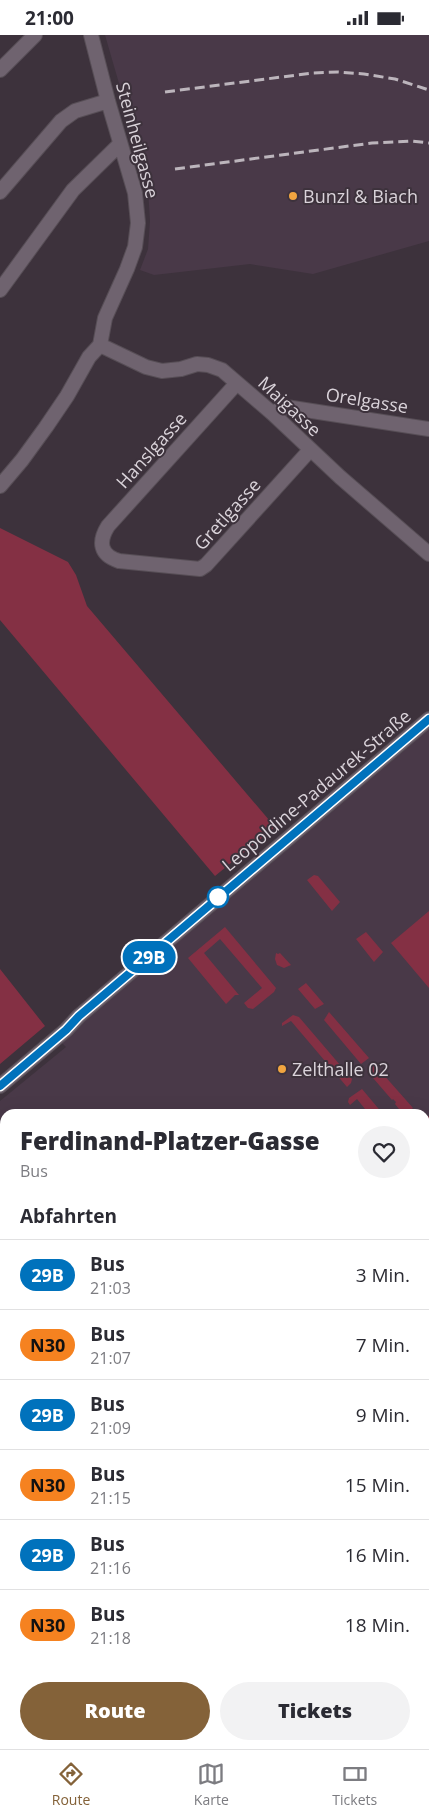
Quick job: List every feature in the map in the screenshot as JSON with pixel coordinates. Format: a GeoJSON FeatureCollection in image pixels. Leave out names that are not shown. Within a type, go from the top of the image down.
{"type":"FeatureCollection","features":[{"type":"Feature","properties":{"kind":"street"},"geometry":{"type":"LineString","coordinates":[[0,70],[35,35]]}},
{"type":"Feature","properties":{"kind":"street","name":"Steinheilgasse"},"geometry":{"type":"LineString","coordinates":[[0,486],[22,460],[67,396],[89,357],[100,345],[105,318],[128,269],[135,247],[138,223],[135,193],[90,35]]}},
{"type":"Feature","properties":{"kind":"street"},"geometry":{"type":"LineString","coordinates":[[0,192],[61,121],[75,111],[108,101]]}},
{"type":"Feature","properties":{"kind":"street"},"geometry":{"type":"LineString","coordinates":[[0,290],[73,190],[120,145]]}},
{"type":"Feature","properties":{"kind":"street","name":"Maigasse"},"geometry":{"type":"LineString","coordinates":[[100,345],[146,367],[162,371],[180,369],[197,364],[208,365],[222,370],[429,554]]}},
{"type":"Feature","properties":{"kind":"street","name":"Hanslgasse"},"geometry":{"type":"LineString","coordinates":[[102,547],[103,535],[108,526],[238,383]]}},
{"type":"Feature","properties":{"kind":"street","name":"Orelgasse"},"geometry":{"type":"LineString","coordinates":[[272,413],[286,407],[429,429]]}},
{"type":"Feature","properties":{"kind":"street","name":"Gretlgasse"},"geometry":{"type":"LineString","coordinates":[[102,547],[111,559],[119,561],[194,570],[200,569],[206,565],[310,450]]}},
{"type":"Feature","properties":{"kind":"street","name":"Leopoldine-Padaurek-Straße"},"geometry":{"type":"LineString","coordinates":[[0,1086],[66,1030],[79,1016],[429,719]]}},
{"type":"Feature","properties":{"kind":"shaded area"},"geometry":{"type":"Polygon","coordinates":[[[105,35],[429,35],[429,241],[313,274],[250,264],[154,275],[140,270],[148,249],[150,221],[148,188],[105,35]]]}},
{"type":"Feature","properties":{"kind":"shaded area"},"geometry":{"type":"Polygon","coordinates":[[[0,528],[68,562],[76,575],[87,606],[275,827],[215,876],[0,620],[0,528]]]}},
{"type":"Feature","properties":{"kind":"shaded area"},"geometry":{"type":"Polygon","coordinates":[[[429,719],[429,1109],[0,1109],[0,1101],[66,1047],[57,1038],[429,719]]]}},
{"type":"Feature","properties":{"kind":"shaded area"},"geometry":{"type":"Polygon","coordinates":[[[314,875],[318,876],[340,902],[332,911],[307,880],[314,875]]]}},
{"type":"Feature","properties":{"kind":"shaded area"},"geometry":{"type":"Polygon","coordinates":[[[429,911],[429,988],[391,943],[429,911]]]}},
{"type":"Feature","properties":{"kind":"shaded area"},"geometry":{"type":"Polygon","coordinates":[[[225,927],[276,988],[274,992],[253,1009],[248,1008],[244,1003],[262,988],[220,939],[204,953],[239,995],[235,995],[226,1004],[188,958],[225,927]]]}},
{"type":"Feature","properties":{"kind":"shaded area"},"geometry":{"type":"Polygon","coordinates":[[[366,932],[383,952],[374,962],[356,939],[366,932]]]}},
{"type":"Feature","properties":{"kind":"shaded area"},"geometry":{"type":"Polygon","coordinates":[[[276,953],[280,953],[291,965],[284,968],[277,965],[276,953]]]}},
{"type":"Feature","properties":{"kind":"shaded area"},"geometry":{"type":"Polygon","coordinates":[[[0,969],[45,1026],[0,1064],[0,969]]]}},
{"type":"Feature","properties":{"kind":"shaded area"},"geometry":{"type":"Polygon","coordinates":[[[306,983],[324,1004],[315,1009],[298,989],[306,983]]]}},
{"type":"Feature","properties":{"kind":"shaded area"},"geometry":{"type":"Polygon","coordinates":[[[329,1012],[369,1058],[361,1064],[324,1020],[329,1012]]]}},
{"type":"Feature","properties":{"kind":"shaded area"},"geometry":{"type":"Polygon","coordinates":[[[293,1015],[299,1017],[352,1079],[347,1087],[291,1021],[282,1026],[282,1023],[293,1015]]]}},
{"type":"Feature","properties":{"kind":"shaded area"},"geometry":{"type":"Polygon","coordinates":[[[375,1065],[413,1108],[399,1109],[395,1104],[396,1102],[392,1100],[367,1071],[375,1065]]]}},
{"type":"Feature","properties":{"kind":"shaded area"},"geometry":{"type":"Polygon","coordinates":[[[362,1089],[379,1109],[365,1109],[357,1099],[350,1105],[348,1102],[349,1098],[362,1089]]]}},
{"type":"Feature","properties":{"kind":"railway"},"geometry":{"type":"LineString","coordinates":[[165,92],[313,73],[338,72],[395,79],[429,90]]}},
{"type":"Feature","properties":{"kind":"railway"},"geometry":{"type":"LineString","coordinates":[[175,169],[372,143],[411,141],[429,143]]}},
{"type":"Feature","properties":{"kind":"bus line","name":"29B"},"geometry":{"type":"LineString","coordinates":[[0,1086],[66,1030],[79,1016],[429,719]]}},
{"type":"Feature","properties":{"kind":"place","name":"Bunzl & Biach"},"geometry":{"type":"Point","coordinates":[293,196]}},
{"type":"Feature","properties":{"kind":"place","name":"Zelthalle 02"},"geometry":{"type":"Point","coordinates":[282,1069]}}]}
